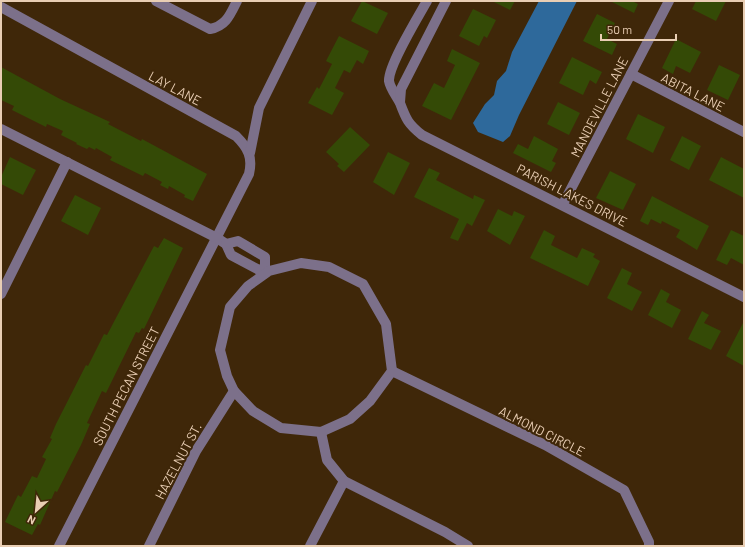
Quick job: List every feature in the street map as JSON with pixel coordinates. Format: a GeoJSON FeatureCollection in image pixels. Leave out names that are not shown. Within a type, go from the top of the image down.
{"type":"FeatureCollection","features":[{"type":"Feature","properties":{"kind":"street"},"geometry":{"type":"LineString","coordinates":[[156,1],[210,29],[220,27],[228,19],[237,1]]}},
{"type":"Feature","properties":{"kind":"street"},"geometry":{"type":"LineString","coordinates":[[217,238],[249,174],[252,163],[250,153],[259,108],[312,1]]}},
{"type":"Feature","properties":{"kind":"street","name":"PARISH LAKES DRIVE"},"geometry":{"type":"LineString","coordinates":[[426,1],[392,68],[389,82],[410,126],[422,134],[563,204],[744,297]]}},
{"type":"Feature","properties":{"kind":"street"},"geometry":{"type":"LineString","coordinates":[[400,104],[401,89],[446,1]]}},
{"type":"Feature","properties":{"kind":"street","name":"MANDEVILLE LANE"},"geometry":{"type":"LineString","coordinates":[[563,204],[669,1]]}},
{"type":"Feature","properties":{"kind":"street","name":"LAY LANE"},"geometry":{"type":"LineString","coordinates":[[1,7],[236,136],[250,153]]}},
{"type":"Feature","properties":{"kind":"street","name":"ABITA LANE"},"geometry":{"type":"LineString","coordinates":[[631,74],[744,132]]}},
{"type":"Feature","properties":{"kind":"street"},"geometry":{"type":"LineString","coordinates":[[1,129],[217,238],[226,244],[231,255],[259,270],[301,263],[328,267],[363,284],[386,324],[392,371],[370,401],[350,419],[320,432],[281,428],[253,411],[234,391],[227,376],[220,350],[230,307],[248,286],[267,269]]}},
{"type":"Feature","properties":{"kind":"street"},"geometry":{"type":"LineString","coordinates":[[1,294],[67,162]]}},
{"type":"Feature","properties":{"kind":"street","name":"SOUTH PECAN STREET"},"geometry":{"type":"LineString","coordinates":[[59,546],[217,238]]}},
{"type":"Feature","properties":{"kind":"street"},"geometry":{"type":"LineString","coordinates":[[226,244],[238,241],[265,257],[267,269]]}},
{"type":"Feature","properties":{"kind":"street","name":"ALMOND CIRCLE"},"geometry":{"type":"LineString","coordinates":[[392,371],[545,445],[624,490],[649,542],[649,546]]}},
{"type":"Feature","properties":{"kind":"street","name":"HAZELNUT ST."},"geometry":{"type":"LineString","coordinates":[[149,546],[196,451],[234,391]]}},
{"type":"Feature","properties":{"kind":"street"},"geometry":{"type":"LineString","coordinates":[[320,432],[327,460],[344,481],[445,532],[468,546]]}},
{"type":"Feature","properties":{"kind":"street"},"geometry":{"type":"LineString","coordinates":[[310,546],[344,481]]}},
{"type":"Feature","properties":{"kind":"water"},"geometry":{"type":"Polygon","coordinates":[[[539,1],[577,1],[519,115],[510,136],[503,142],[478,132],[473,123],[485,104],[494,95],[497,81],[506,71],[512,52],[539,1]]]}},
{"type":"Feature","properties":{"kind":"building"},"geometry":{"type":"Polygon","coordinates":[[[362,1],[388,13],[377,34],[351,21],[362,1]]]}},
{"type":"Feature","properties":{"kind":"building"},"geometry":{"type":"Polygon","coordinates":[[[492,1],[515,1],[510,10],[492,1]]]}},
{"type":"Feature","properties":{"kind":"building"},"geometry":{"type":"Polygon","coordinates":[[[610,1],[632,1],[638,4],[634,13],[610,1]]]}},
{"type":"Feature","properties":{"kind":"building"},"geometry":{"type":"Polygon","coordinates":[[[696,1],[726,1],[716,21],[692,9],[696,1]]]}},
{"type":"Feature","properties":{"kind":"building"},"geometry":{"type":"Polygon","coordinates":[[[473,9],[496,20],[487,38],[484,36],[479,46],[459,36],[473,9]]]}},
{"type":"Feature","properties":{"kind":"building"},"geometry":{"type":"Polygon","coordinates":[[[597,14],[615,23],[607,39],[617,44],[612,55],[583,41],[597,14]]]}},
{"type":"Feature","properties":{"kind":"building"},"geometry":{"type":"Polygon","coordinates":[[[339,36],[369,51],[363,64],[357,60],[350,73],[344,70],[335,88],[344,93],[332,115],[308,103],[317,87],[319,89],[332,64],[326,61],[339,36]]]}},
{"type":"Feature","properties":{"kind":"building"},"geometry":{"type":"Polygon","coordinates":[[[676,39],[701,52],[690,73],[676,66],[673,74],[662,68],[676,39]]]}},
{"type":"Feature","properties":{"kind":"building"},"geometry":{"type":"Polygon","coordinates":[[[452,49],[480,63],[451,120],[422,106],[434,83],[444,88],[455,65],[447,61],[452,49]]]}},
{"type":"Feature","properties":{"kind":"building"},"geometry":{"type":"Polygon","coordinates":[[[572,57],[602,72],[596,84],[590,80],[583,95],[559,83],[572,57]]]}},
{"type":"Feature","properties":{"kind":"building"},"geometry":{"type":"Polygon","coordinates":[[[719,65],[740,75],[728,100],[707,90],[719,65]]]}},
{"type":"Feature","properties":{"kind":"building"},"geometry":{"type":"Polygon","coordinates":[[[1,67],[60,99],[110,122],[108,124],[141,141],[142,139],[207,174],[193,201],[184,197],[185,195],[169,186],[168,189],[160,185],[162,182],[145,173],[143,176],[110,160],[112,157],[96,148],[95,150],[89,147],[87,149],[76,144],[77,143],[61,135],[63,131],[47,124],[46,127],[12,110],[14,106],[1,100],[1,67]]]}},
{"type":"Feature","properties":{"kind":"building"},"geometry":{"type":"Polygon","coordinates":[[[558,102],[580,113],[569,135],[547,124],[558,102]]]}},
{"type":"Feature","properties":{"kind":"building"},"geometry":{"type":"Polygon","coordinates":[[[638,114],[665,127],[653,153],[626,139],[638,114]]]}},
{"type":"Feature","properties":{"kind":"building"},"geometry":{"type":"Polygon","coordinates":[[[350,127],[370,145],[344,172],[337,166],[339,164],[326,152],[350,127]]]}},
{"type":"Feature","properties":{"kind":"building"},"geometry":{"type":"Polygon","coordinates":[[[534,136],[558,149],[552,161],[556,163],[551,172],[513,153],[518,144],[528,149],[534,136]]]}},
{"type":"Feature","properties":{"kind":"building"},"geometry":{"type":"Polygon","coordinates":[[[682,136],[701,146],[689,170],[670,160],[682,136]]]}},
{"type":"Feature","properties":{"kind":"building"},"geometry":{"type":"Polygon","coordinates":[[[388,152],[410,163],[394,195],[373,182],[388,152]]]}},
{"type":"Feature","properties":{"kind":"building"},"geometry":{"type":"Polygon","coordinates":[[[10,157],[36,170],[23,195],[1,184],[1,177],[10,157]]]}},
{"type":"Feature","properties":{"kind":"building"},"geometry":{"type":"Polygon","coordinates":[[[721,157],[744,169],[744,198],[709,180],[721,157]]]}},
{"type":"Feature","properties":{"kind":"building"},"geometry":{"type":"Polygon","coordinates":[[[429,168],[440,173],[436,180],[473,199],[474,195],[485,200],[472,226],[467,223],[458,241],[450,238],[459,219],[414,197],[429,168]]]}},
{"type":"Feature","properties":{"kind":"building"},"geometry":{"type":"Polygon","coordinates":[[[610,171],[636,184],[623,210],[596,198],[610,171]]]}},
{"type":"Feature","properties":{"kind":"building"},"geometry":{"type":"Polygon","coordinates":[[[75,195],[101,208],[88,235],[61,221],[75,195]]]}},
{"type":"Feature","properties":{"kind":"building"},"geometry":{"type":"Polygon","coordinates":[[[652,196],[709,226],[697,250],[676,237],[680,230],[662,221],[661,224],[651,219],[648,225],[640,221],[652,196]]]}},
{"type":"Feature","properties":{"kind":"building"},"geometry":{"type":"Polygon","coordinates":[[[498,209],[512,216],[514,211],[525,216],[510,245],[487,231],[498,209]]]}},
{"type":"Feature","properties":{"kind":"building"},"geometry":{"type":"Polygon","coordinates":[[[544,230],[555,236],[551,245],[577,258],[582,248],[595,254],[593,257],[600,261],[588,286],[530,258],[544,230]]]}},
{"type":"Feature","properties":{"kind":"building"},"geometry":{"type":"Polygon","coordinates":[[[731,230],[744,236],[744,265],[731,258],[727,265],[716,260],[731,230]]]}},
{"type":"Feature","properties":{"kind":"building"},"geometry":{"type":"Polygon","coordinates":[[[164,238],[183,248],[144,329],[142,328],[139,333],[136,332],[106,393],[102,391],[87,423],[90,424],[81,445],[57,492],[55,491],[40,525],[38,524],[32,535],[5,522],[18,495],[21,497],[32,476],[37,478],[46,459],[42,457],[52,439],[50,438],[56,424],[86,365],[88,366],[104,334],[107,335],[154,246],[158,248],[164,238]]]}},
{"type":"Feature","properties":{"kind":"building"},"geometry":{"type":"Polygon","coordinates":[[[622,268],[632,273],[627,284],[642,292],[632,311],[607,298],[622,268]]]}},
{"type":"Feature","properties":{"kind":"building"},"geometry":{"type":"Polygon","coordinates":[[[661,289],[670,294],[666,302],[681,310],[672,328],[648,315],[661,289]]]}},
{"type":"Feature","properties":{"kind":"building"},"geometry":{"type":"Polygon","coordinates":[[[702,311],[709,315],[704,323],[721,331],[711,350],[688,339],[702,311]]]}},
{"type":"Feature","properties":{"kind":"building"},"geometry":{"type":"Polygon","coordinates":[[[744,321],[744,366],[726,356],[744,321]]]}}]}
